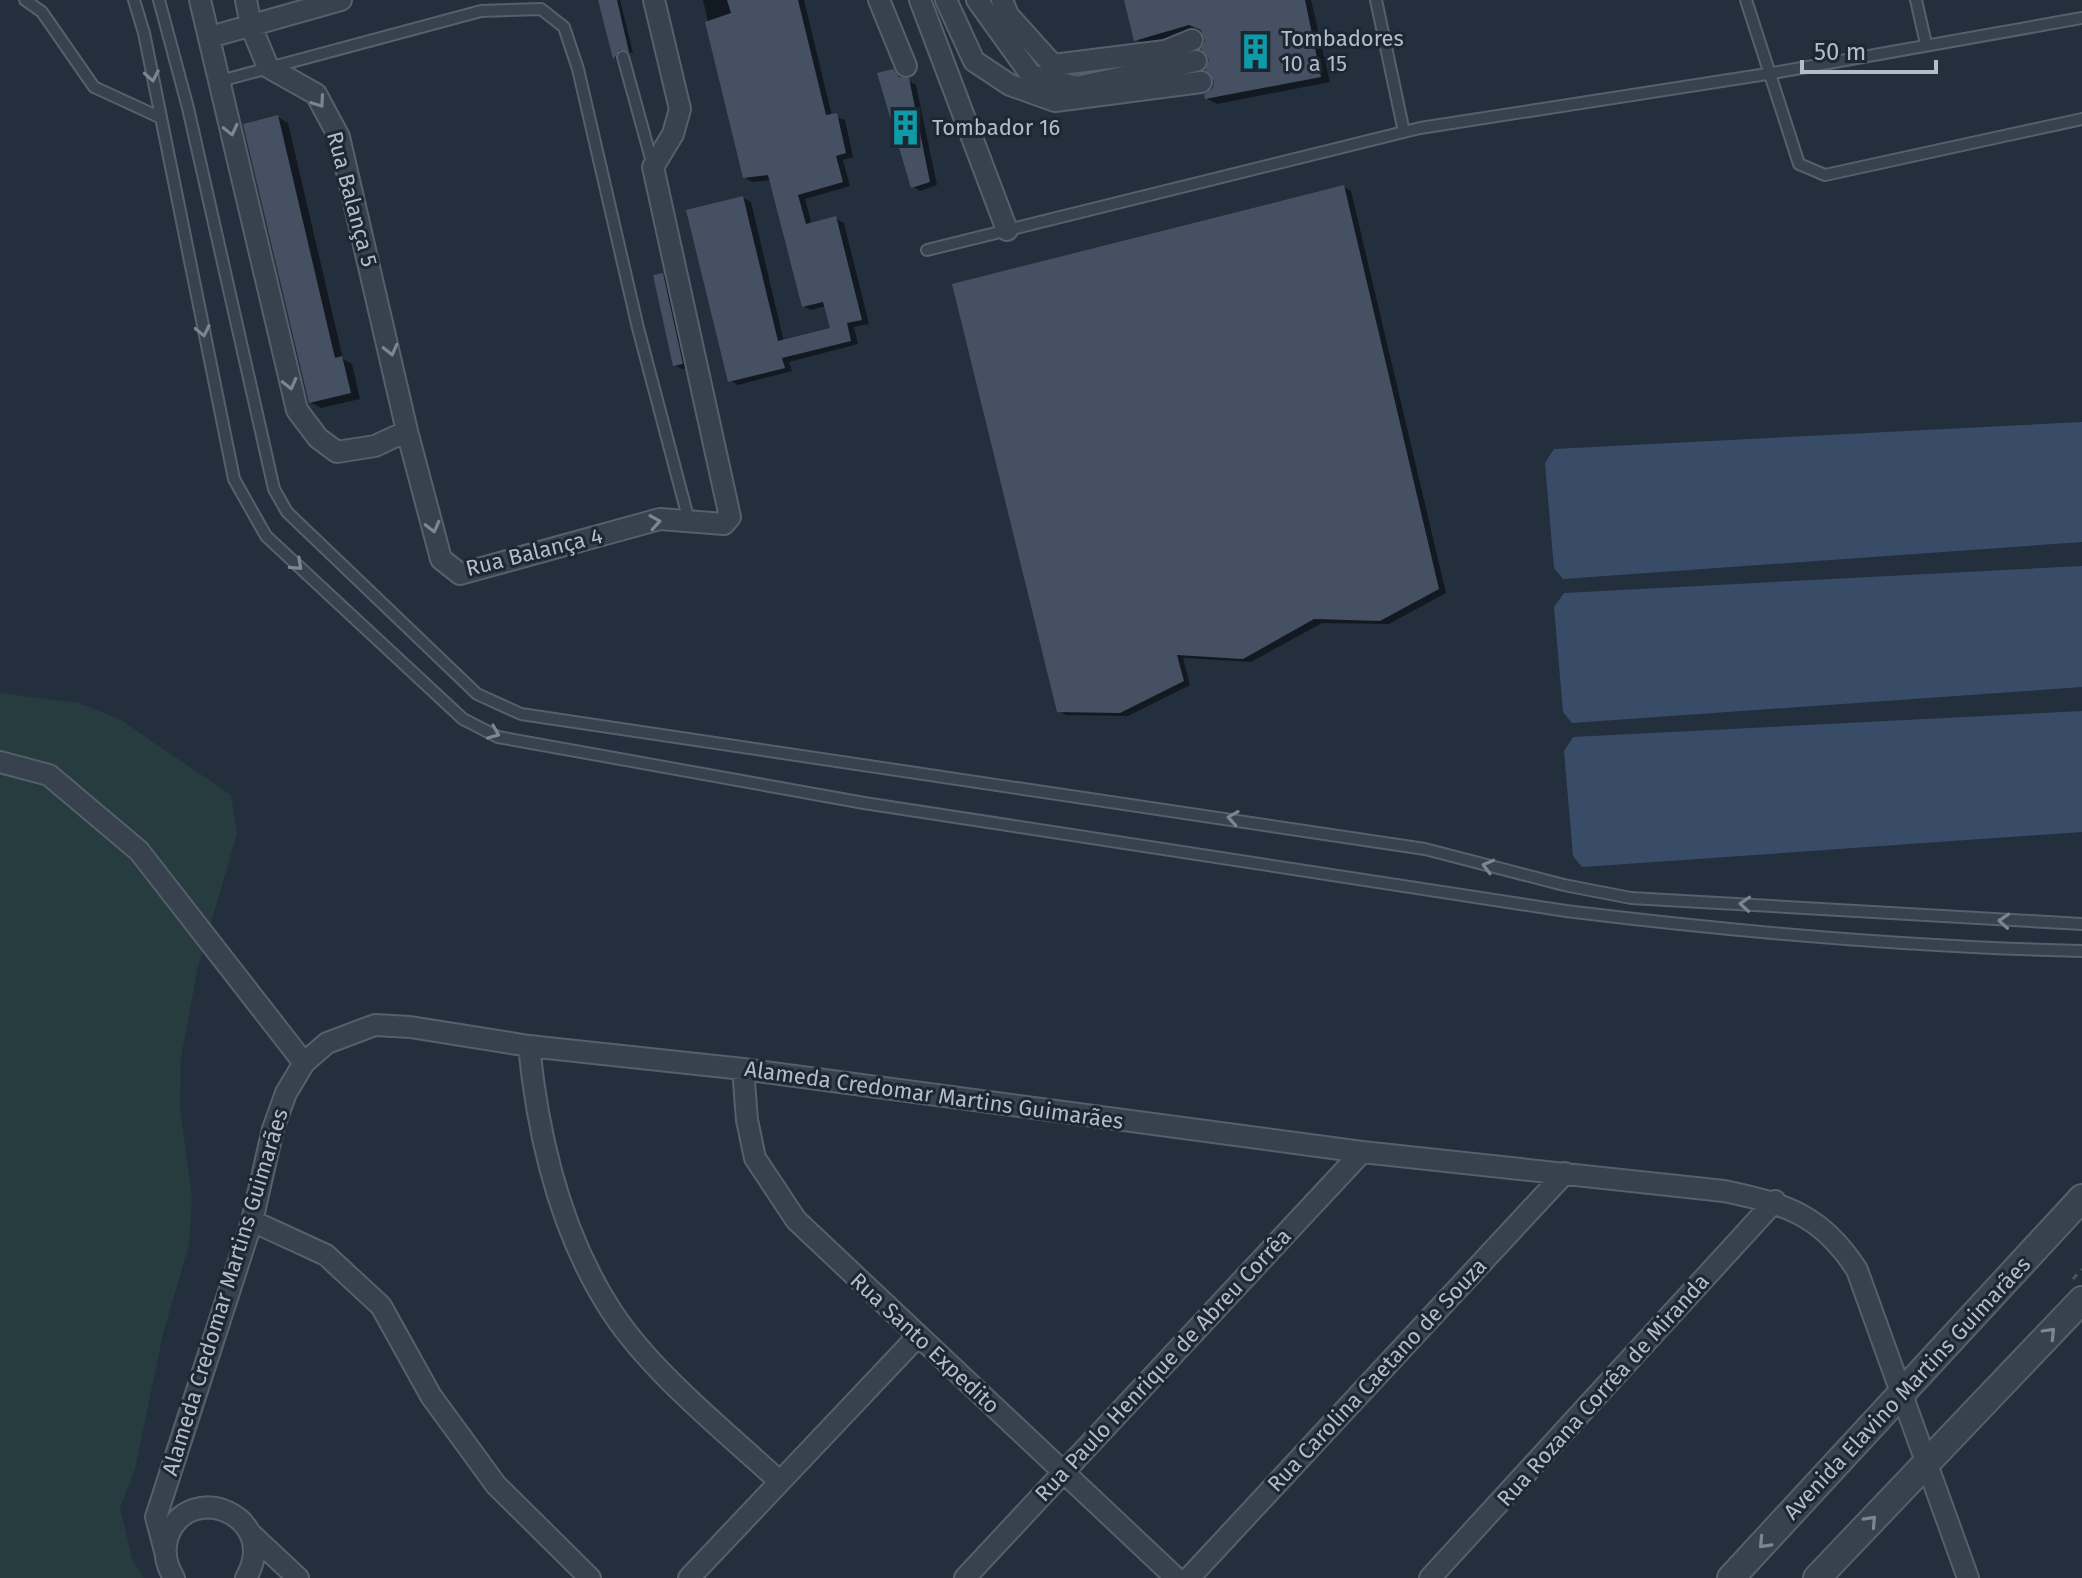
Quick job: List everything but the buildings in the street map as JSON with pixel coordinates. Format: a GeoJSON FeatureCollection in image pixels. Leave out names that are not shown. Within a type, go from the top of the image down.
{"type":"FeatureCollection","features":[{"type":"Feature","properties":{"kind":"street"},"geometry":{"type":"LineString","coordinates":[[200,0],[297,410],[318,438],[337,452],[375,446],[407,431]]}},
{"type":"Feature","properties":{"kind":"street"},"geometry":{"type":"LineString","coordinates":[[246,0],[251,26],[268,67]]}},
{"type":"Feature","properties":{"kind":"street"},"geometry":{"type":"LineString","coordinates":[[210,37],[341,0]]}},
{"type":"Feature","properties":{"kind":"street"},"geometry":{"type":"LineString","coordinates":[[653,167],[673,134],[680,109],[654,0]]}},
{"type":"Feature","properties":{"kind":"street"},"geometry":{"type":"LineString","coordinates":[[879,0],[906,66]]}},
{"type":"Feature","properties":{"kind":"street"},"geometry":{"type":"LineString","coordinates":[[920,0],[1007,230]]}},
{"type":"Feature","properties":{"kind":"street"},"geometry":{"type":"LineString","coordinates":[[946,0],[974,61],[1010,85],[1055,101],[1201,82]]}},
{"type":"Feature","properties":{"kind":"street"},"geometry":{"type":"LineString","coordinates":[[977,0],[1031,75],[1077,87],[1194,50],[1053,65],[1008,15],[1002,0]]}},
{"type":"Feature","properties":{"kind":"street","name":"Rua Balança 5"},"geometry":{"type":"LineString","coordinates":[[268,67],[316,94],[339,137],[407,431]]}},
{"type":"Feature","properties":{"kind":"street","name":"Rua Balança 4"},"geometry":{"type":"LineString","coordinates":[[407,431],[441,559],[460,574],[660,519],[724,524],[730,517],[730,506],[653,167]]}},
{"type":"Feature","properties":{"kind":"street"},"geometry":{"type":"LineString","coordinates":[[0,762],[49,775],[139,851],[304,1063]]}},
{"type":"Feature","properties":{"kind":"street","name":"Alameda Credomar Martins Guimarães"},"geometry":{"type":"LineString","coordinates":[[174,1578],[156,1517],[252,1221],[273,1129],[286,1093],[304,1063],[327,1043],[375,1025],[410,1027],[529,1046],[743,1069],[1362,1152],[1724,1191],[1775,1201],[1820,1224],[1842,1246],[1857,1270],[1968,1578]]}},
{"type":"Feature","properties":{"kind":"street"},"geometry":{"type":"LineString","coordinates":[[529,1046],[556,1192],[578,1248],[613,1313],[672,1382],[779,1481]]}},
{"type":"Feature","properties":{"kind":"street","name":"Rua Santo Expedito"},"geometry":{"type":"LineString","coordinates":[[743,1069],[747,1120],[755,1158],[796,1220],[1176,1578]]}},
{"type":"Feature","properties":{"kind":"street","name":"Rua Paulo Henrique de Abreu Corrêa"},"geometry":{"type":"LineString","coordinates":[[965,1578],[1362,1152]]}},
{"type":"Feature","properties":{"kind":"street","name":"Rua Carolina Caetano de Souza"},"geometry":{"type":"LineString","coordinates":[[1189,1578],[1565,1173]]}},
{"type":"Feature","properties":{"kind":"street","name":"Avenida Elavino Martins Guimarães"},"geometry":{"type":"LineString","coordinates":[[1731,1578],[2082,1198]]}},
{"type":"Feature","properties":{"kind":"street","name":"Rua Rozana Corrêa de Miranda"},"geometry":{"type":"LineString","coordinates":[[1430,1578],[1775,1201]]}},
{"type":"Feature","properties":{"kind":"street"},"geometry":{"type":"LineString","coordinates":[[252,1221],[326,1255],[381,1306],[431,1396],[496,1485],[590,1578]]}},
{"type":"Feature","properties":{"kind":"street"},"geometry":{"type":"LineString","coordinates":[[1817,1578],[2082,1300]]}},
{"type":"Feature","properties":{"kind":"street"},"geometry":{"type":"LineString","coordinates":[[689,1578],[917,1337]]}},
{"type":"Feature","properties":{"kind":"street"},"geometry":{"type":"LineString","coordinates":[[166,1555],[169,1533],[178,1521],[204,1508],[232,1513],[298,1578]]}},
{"type":"Feature","properties":{"kind":"street"},"geometry":{"type":"LineString","coordinates":[[246,1578],[253,1563],[251,1534]]}},
{"type":"Feature","properties":{"kind":"lane"},"geometry":{"type":"LineString","coordinates":[[25,0],[42,12],[94,87],[159,117]]}},
{"type":"Feature","properties":{"kind":"lane"},"geometry":{"type":"LineString","coordinates":[[134,0],[234,479],[250,512],[266,536],[463,719],[498,737],[864,803],[1566,911],[1678,925],[1956,947],[2082,951]]}},
{"type":"Feature","properties":{"kind":"lane"},"geometry":{"type":"LineString","coordinates":[[159,0],[188,108],[274,489],[287,512],[477,694],[521,714],[1396,845],[1631,898],[2082,924]]}},
{"type":"Feature","properties":{"kind":"lane"},"geometry":{"type":"LineString","coordinates":[[1376,0],[1404,132]]}},
{"type":"Feature","properties":{"kind":"lane"},"geometry":{"type":"LineString","coordinates":[[1746,0],[1767,74],[1799,164],[1825,175],[2082,119]]}},
{"type":"Feature","properties":{"kind":"lane"},"geometry":{"type":"LineString","coordinates":[[1916,0],[1926,44]]}},
{"type":"Feature","properties":{"kind":"lane"},"geometry":{"type":"LineString","coordinates":[[220,81],[481,11],[541,9],[564,27],[578,69],[638,328],[689,521]]}},
{"type":"Feature","properties":{"kind":"lane"},"geometry":{"type":"LineString","coordinates":[[927,250],[1404,132],[1767,74],[2082,18]]}},
{"type":"Feature","properties":{"kind":"lane"},"geometry":{"type":"LineString","coordinates":[[623,57],[653,167]]}},
{"type":"Feature","properties":{"kind":"green space"},"geometry":{"type":"Polygon","coordinates":[[[0,693],[78,703],[119,719],[231,795],[237,834],[198,967],[181,1058],[180,1107],[192,1198],[189,1245],[163,1334],[135,1469],[120,1508],[132,1559],[144,1578],[0,1578],[0,693]]]}},
{"type":"Feature","properties":{"kind":"water"},"geometry":{"type":"Polygon","coordinates":[[[2082,422],[2082,542],[1563,579],[1554,568],[1545,463],[1554,449],[2082,422]]]}},
{"type":"Feature","properties":{"kind":"water"},"geometry":{"type":"Polygon","coordinates":[[[2082,566],[2082,687],[1572,723],[1563,712],[1554,607],[1564,593],[2082,566]]]}},
{"type":"Feature","properties":{"kind":"water"},"geometry":{"type":"Polygon","coordinates":[[[2082,711],[2082,832],[1582,867],[1573,856],[1564,751],[1573,737],[2082,711]]]}},
{"type":"Feature","properties":{"kind":"place","name":"Tombadores 10 a 15"},"geometry":{"type":"Point","coordinates":[1255,51]}},
{"type":"Feature","properties":{"kind":"place","name":"Tombador 16"},"geometry":{"type":"Point","coordinates":[906,127]}}]}
